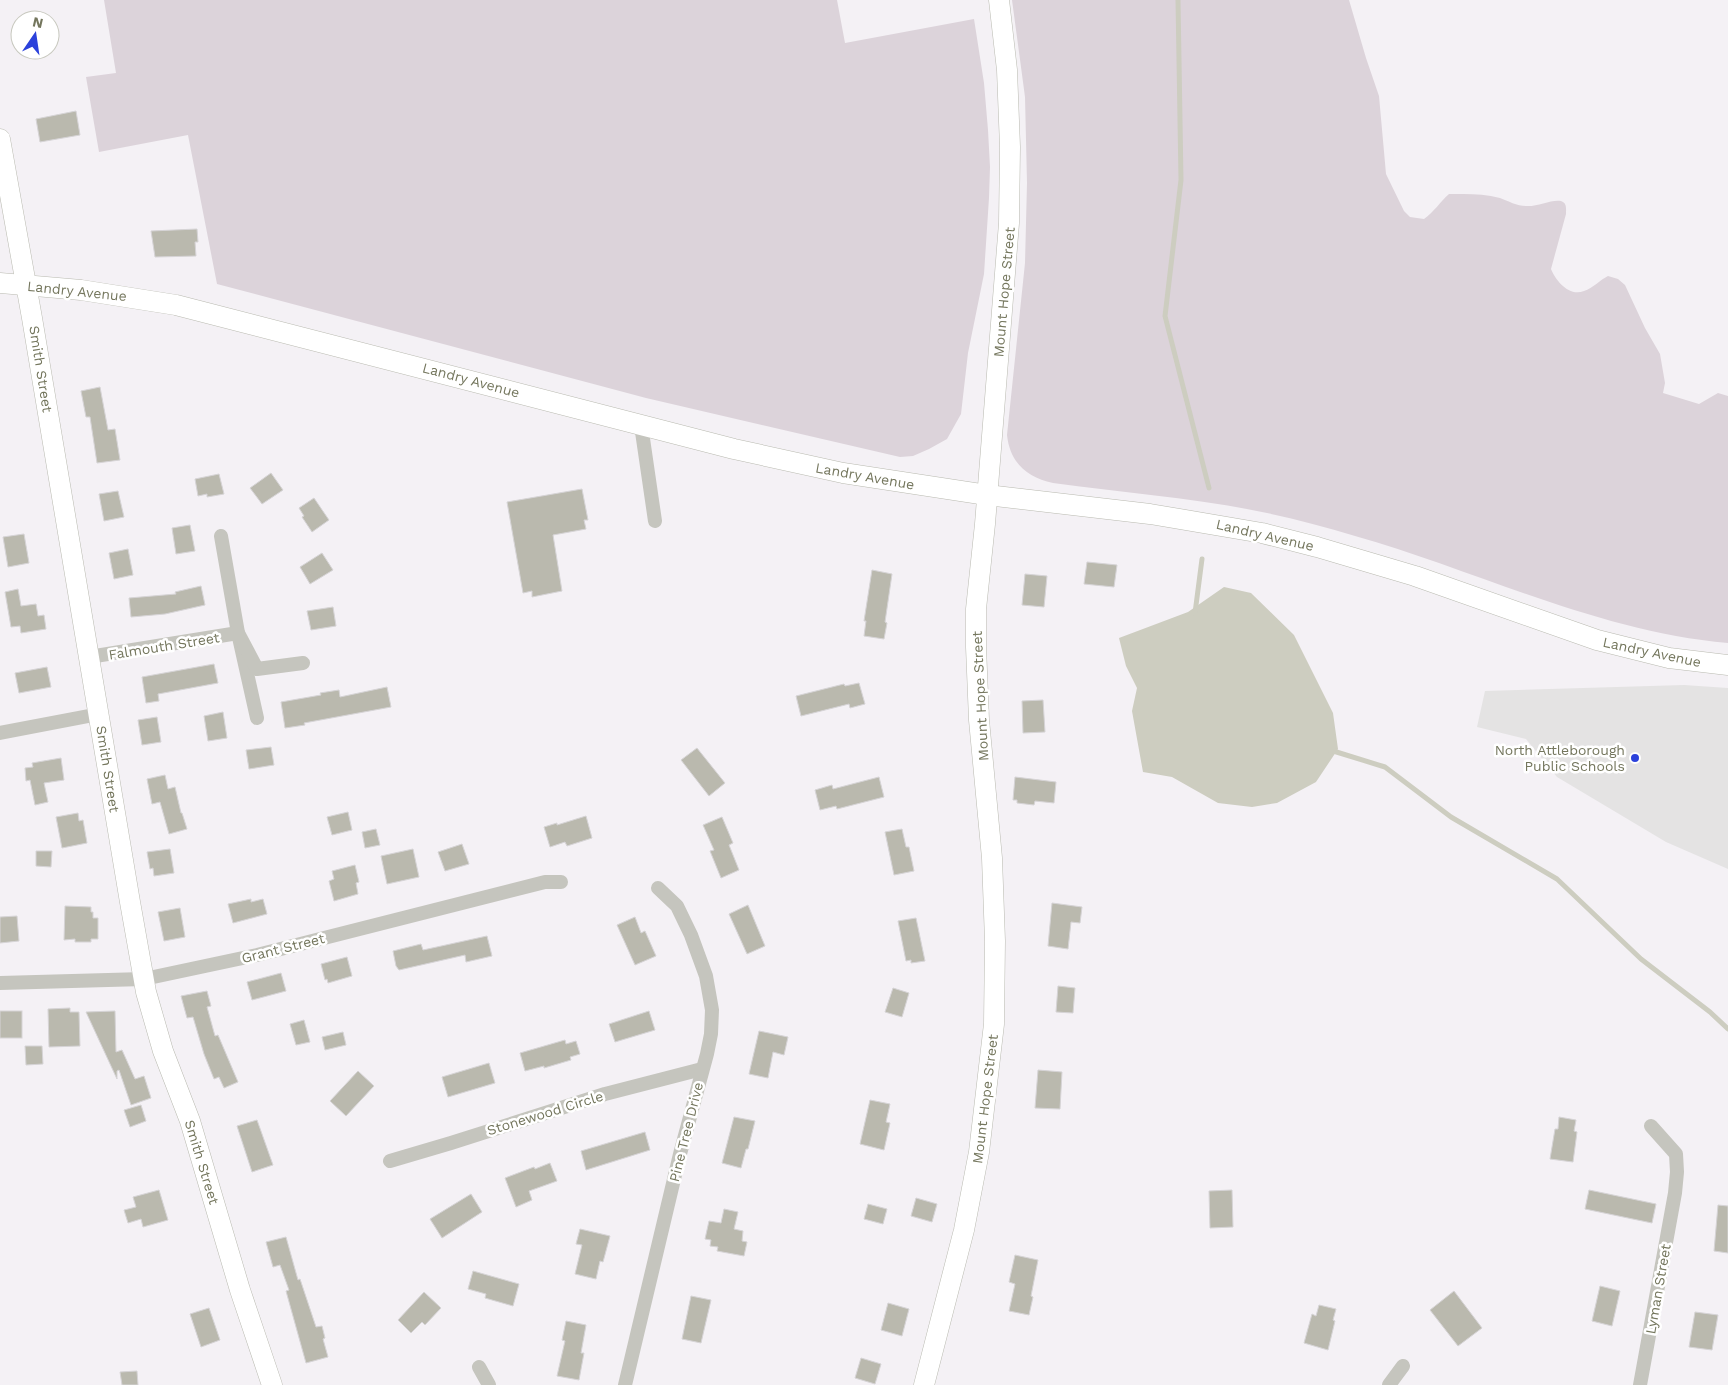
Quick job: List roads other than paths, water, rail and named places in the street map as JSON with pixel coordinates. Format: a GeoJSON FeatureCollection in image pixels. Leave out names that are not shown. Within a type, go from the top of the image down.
{"type":"FeatureCollection","features":[{"type":"Feature","properties":{"kind":"street","name":"Mount Hope Street"},"geometry":{"type":"LineString","coordinates":[[924,1385],[964,1230],[977,1162],[994,1024],[995,941],[992,858],[980,730],[976,648],[978,592],[1009,223],[1010,147],[1007,70],[999,0]]}},
{"type":"Feature","properties":{"kind":"street","name":"Smith Street"},"geometry":{"type":"LineString","coordinates":[[0,139],[144,979],[163,1051],[190,1121],[240,1290],[272,1385]]}},
{"type":"Feature","properties":{"kind":"street","name":"Landry Avenue"},"geometry":{"type":"LineString","coordinates":[[0,283],[126,296],[176,305],[783,461],[843,473],[987,495],[1150,514],[1262,533],[1326,549],[1415,576],[1597,640],[1669,658],[1728,665]]}},
{"type":"Feature","properties":{"kind":"street"},"geometry":{"type":"LineString","coordinates":[[641,425],[655,521]]}},
{"type":"Feature","properties":{"kind":"street","name":"Falmouth Street"},"geometry":{"type":"LineString","coordinates":[[221,536],[238,633],[257,718]]}},
{"type":"Feature","properties":{"kind":"street","name":"Falmouth Street"},"geometry":{"type":"LineString","coordinates":[[89,657],[238,633]]}},
{"type":"Feature","properties":{"kind":"street","name":"Falmouth Street"},"geometry":{"type":"LineString","coordinates":[[238,633],[257,669],[303,663]]}},
{"type":"Feature","properties":{"kind":"street"},"geometry":{"type":"LineString","coordinates":[[0,733],[99,714]]}},
{"type":"Feature","properties":{"kind":"street","name":"Grant Street"},"geometry":{"type":"LineString","coordinates":[[0,983],[144,979],[257,955],[545,882],[561,882]]}},
{"type":"Feature","properties":{"kind":"street","name":"Pine Tree Drive"},"geometry":{"type":"LineString","coordinates":[[625,1385],[711,1034],[712,1010],[706,976],[691,935],[677,906],[658,888]]}},
{"type":"Feature","properties":{"kind":"street","name":"Stonewood Circle"},"geometry":{"type":"LineString","coordinates":[[390,1161],[605,1094],[702,1069]]}},
{"type":"Feature","properties":{"kind":"street","name":"Lyman Street"},"geometry":{"type":"LineString","coordinates":[[1640,1385],[1675,1193],[1677,1172],[1676,1154],[1651,1126]]}},
{"type":"Feature","properties":{"kind":"street"},"geometry":{"type":"LineString","coordinates":[[1389,1385],[1403,1366]]}},
{"type":"Feature","properties":{"kind":"street"},"geometry":{"type":"LineString","coordinates":[[479,1367],[489,1385]]}},
{"type":"Feature","properties":{"kind":"waterway"},"geometry":{"type":"LineString","coordinates":[[1178,0],[1181,180],[1165,316],[1209,488]]}},
{"type":"Feature","properties":{"kind":"waterway"},"geometry":{"type":"LineString","coordinates":[[1195,613],[1202,559]]}},
{"type":"Feature","properties":{"kind":"waterway"},"geometry":{"type":"LineString","coordinates":[[1330,750],[1385,767],[1451,817],[1557,879],[1641,959],[1710,1012],[1728,1029]]}},
{"type":"Feature","properties":{"kind":"place","name":"North Attleborough Public Schools"},"geometry":{"type":"Point","coordinates":[1635,758]}}]}
